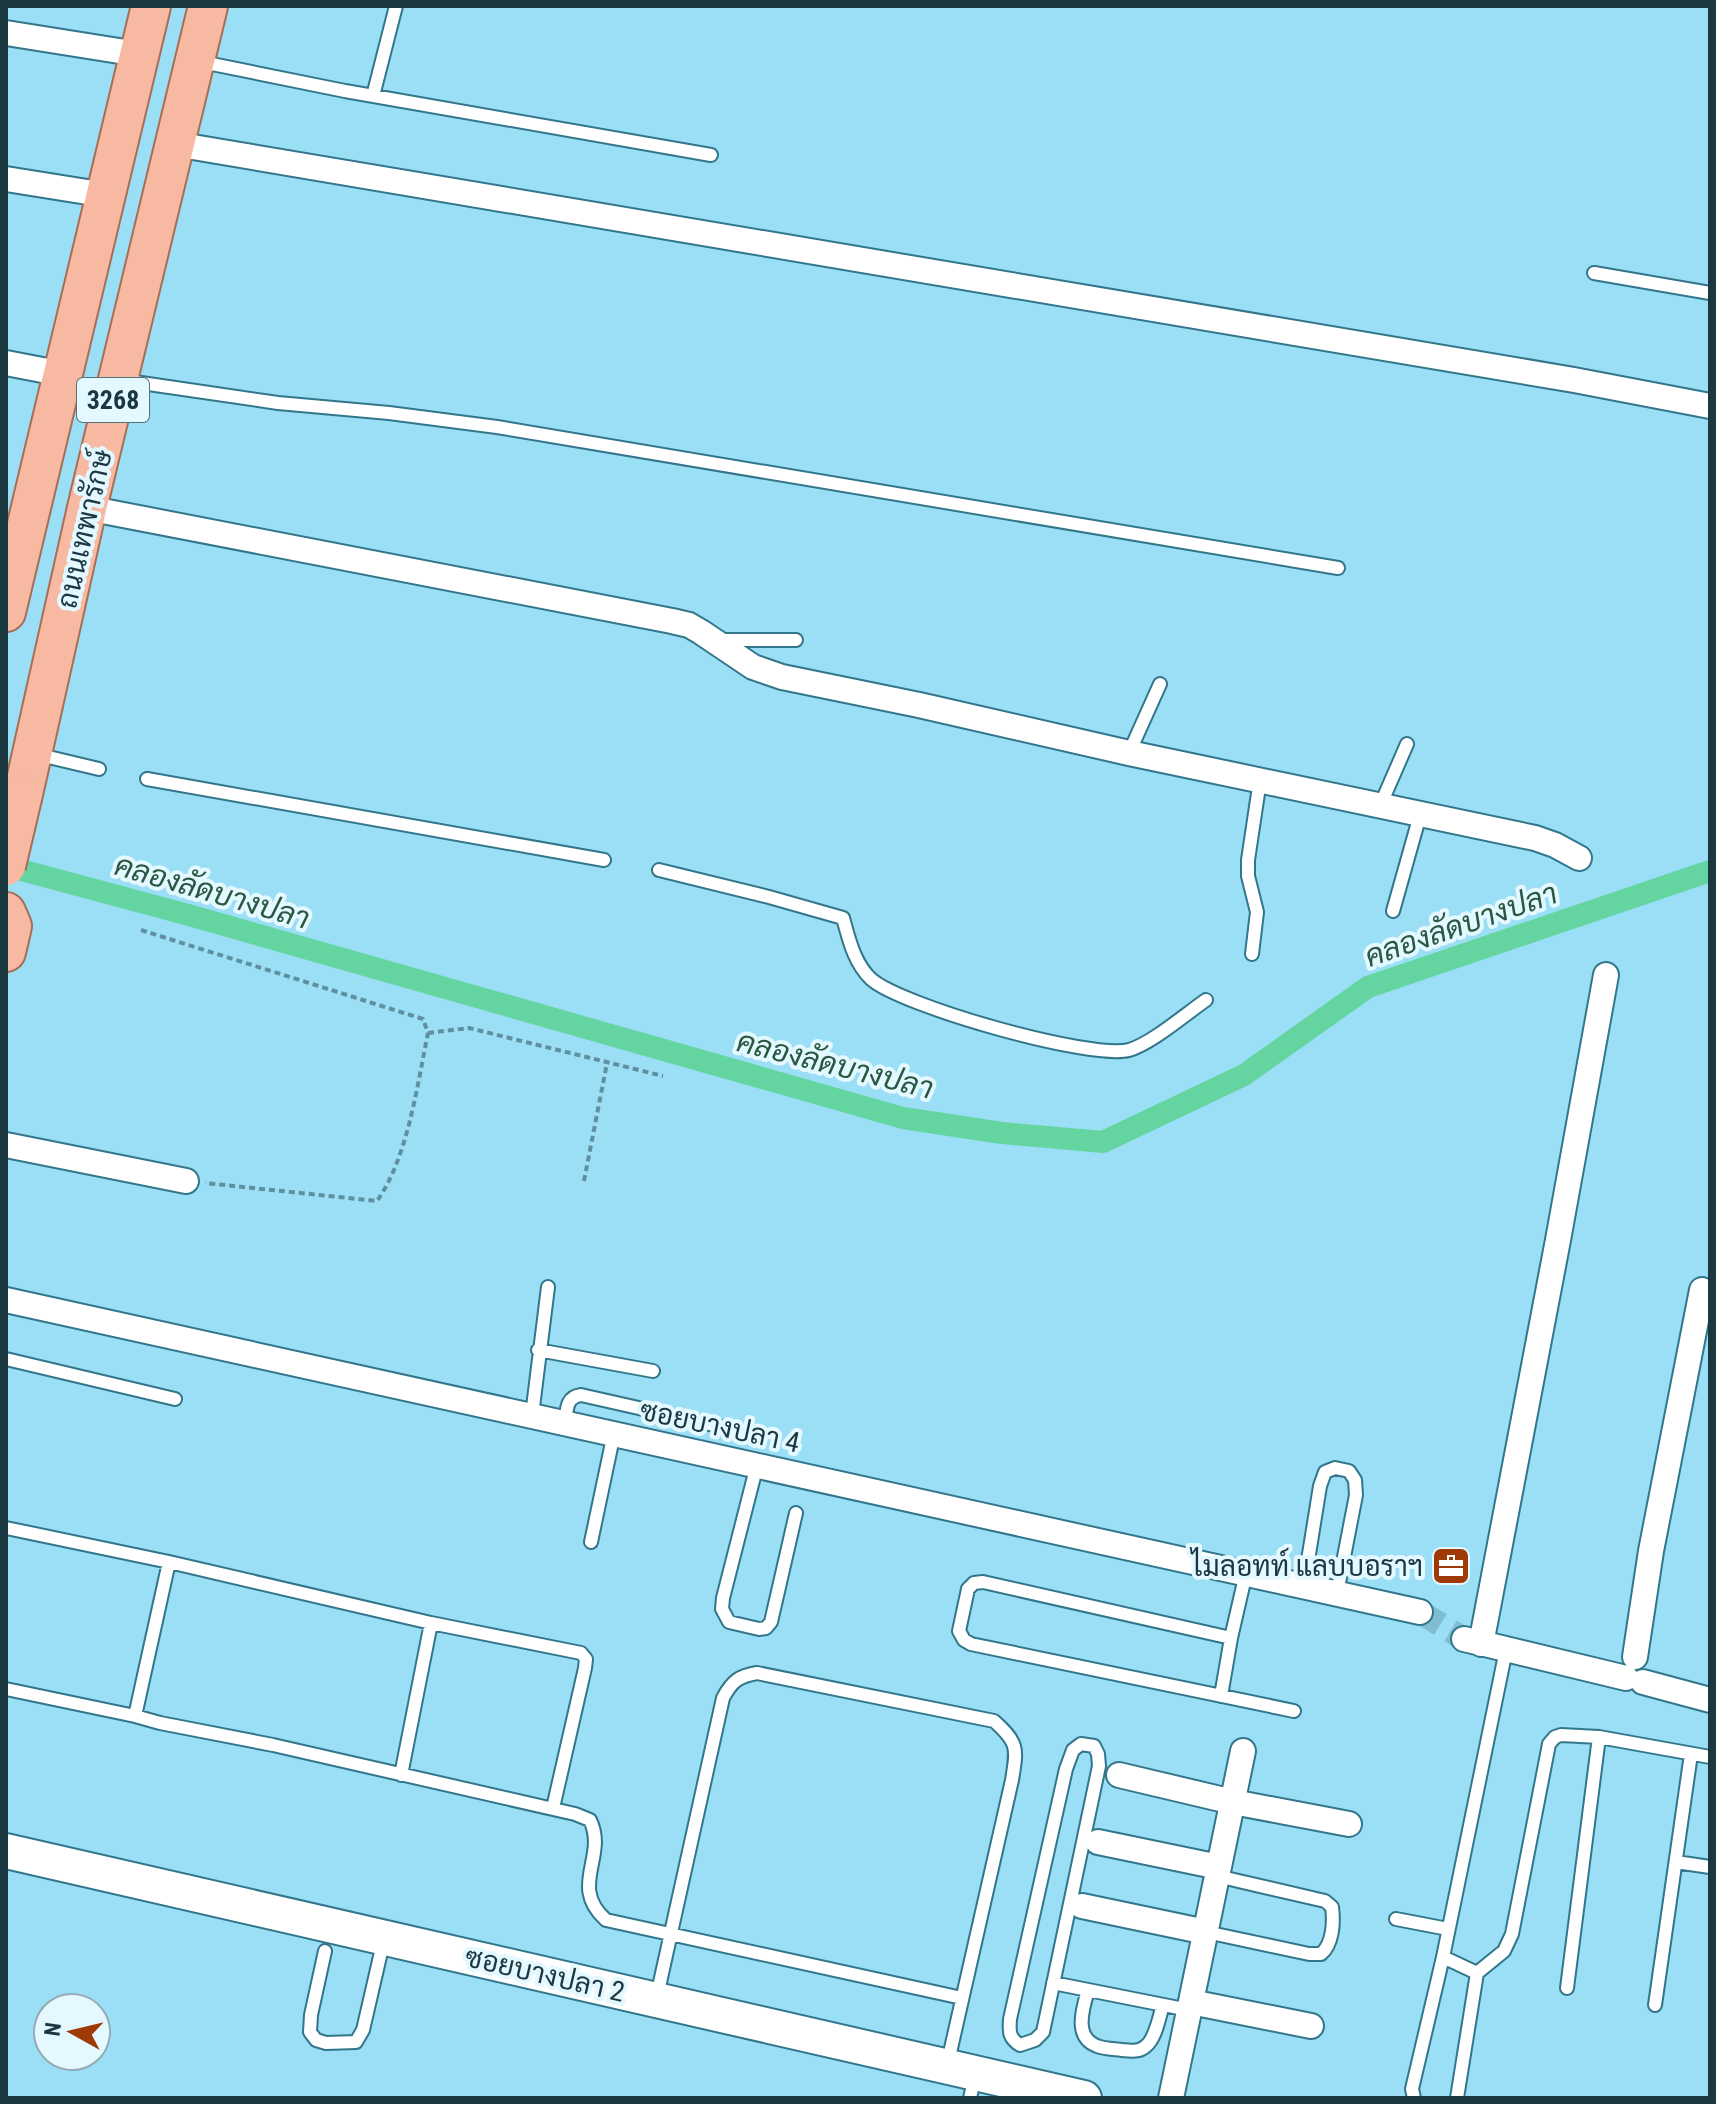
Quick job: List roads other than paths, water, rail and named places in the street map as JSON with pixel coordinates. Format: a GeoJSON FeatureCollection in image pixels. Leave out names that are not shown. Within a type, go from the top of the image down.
{"type":"FeatureCollection","features":[{"type":"Feature","properties":{"kind":"main road","name":"ถนนเทพารักษ์"},"geometry":{"type":"LineString","coordinates":[[6,612],[14,536],[63,374],[151,6]]}},
{"type":"Feature","properties":{"kind":"main road","name":"ถนนเทพารักษ์"},"geometry":{"type":"LineString","coordinates":[[6,866],[87,508],[208,6]]}},
{"type":"Feature","properties":{"kind":"main road"},"geometry":{"type":"LineString","coordinates":[[6,854],[24,847],[32,833],[39,798],[38,789],[28,774]]}},
{"type":"Feature","properties":{"kind":"main road"},"geometry":{"type":"LineString","coordinates":[[6,912],[12,926],[6,952]]}},
{"type":"Feature","properties":{"kind":"street"},"geometry":{"type":"LineString","coordinates":[[6,33],[138,54]]}},
{"type":"Feature","properties":{"kind":"street"},"geometry":{"type":"LineString","coordinates":[[175,144],[1543,375],[1710,406]]}},
{"type":"Feature","properties":{"kind":"street"},"geometry":{"type":"LineString","coordinates":[[6,179],[106,195]]}},
{"type":"Feature","properties":{"kind":"street"},"geometry":{"type":"LineString","coordinates":[[6,363],[63,374]]}},
{"type":"Feature","properties":{"kind":"street"},"geometry":{"type":"LineString","coordinates":[[87,508],[689,625],[753,667],[782,677],[1535,838],[1579,858]]}},
{"type":"Feature","properties":{"kind":"street"},"geometry":{"type":"LineString","coordinates":[[1606,975],[1558,1240],[1472,1641],[1506,1650],[1635,1672],[1710,1700]]}},
{"type":"Feature","properties":{"kind":"street"},"geometry":{"type":"LineString","coordinates":[[6,1145],[186,1181]]}},
{"type":"Feature","properties":{"kind":"street"},"geometry":{"type":"LineString","coordinates":[[1635,1672],[1651,1551],[1702,1290]]}},
{"type":"Feature","properties":{"kind":"street","name":"ซอยบางปลา 4"},"geometry":{"type":"LineString","coordinates":[[6,1300],[1420,1612]]}},
{"type":"Feature","properties":{"kind":"street"},"geometry":{"type":"LineString","coordinates":[[1171,2098],[1243,1751]]}},
{"type":"Feature","properties":{"kind":"street"},"geometry":{"type":"LineString","coordinates":[[1119,1775],[1233,1802],[1349,1824]]}},
{"type":"Feature","properties":{"kind":"street"},"geometry":{"type":"LineString","coordinates":[[1098,1842],[1218,1871]]}},
{"type":"Feature","properties":{"kind":"street","name":"ซอยบางปลา 2"},"geometry":{"type":"LineString","coordinates":[[6,1851],[657,1999],[964,2079],[1084,2098]]}},
{"type":"Feature","properties":{"kind":"street"},"geometry":{"type":"LineString","coordinates":[[1082,1906],[1206,1932]]}},
{"type":"Feature","properties":{"kind":"street"},"geometry":{"type":"LineString","coordinates":[[1190,2006],[1311,2026]]}},
{"type":"Feature","properties":{"kind":"lane"},"geometry":{"type":"LineString","coordinates":[[373,96],[396,6]]}},
{"type":"Feature","properties":{"kind":"lane"},"geometry":{"type":"LineString","coordinates":[[194,61],[373,96],[711,155]]}},
{"type":"Feature","properties":{"kind":"lane"},"geometry":{"type":"LineString","coordinates":[[1594,273],[1710,293]]}},
{"type":"Feature","properties":{"kind":"lane"},"geometry":{"type":"LineString","coordinates":[[118,379],[278,403],[497,427],[1338,568]]}},
{"type":"Feature","properties":{"kind":"lane"},"geometry":{"type":"LineString","coordinates":[[713,641],[796,640]]}},
{"type":"Feature","properties":{"kind":"lane"},"geometry":{"type":"LineString","coordinates":[[1129,753],[1160,684]]}},
{"type":"Feature","properties":{"kind":"lane"},"geometry":{"type":"LineString","coordinates":[[1380,806],[1407,744]]}},
{"type":"Feature","properties":{"kind":"lane"},"geometry":{"type":"LineString","coordinates":[[28,774],[99,769]]}},
{"type":"Feature","properties":{"kind":"lane"},"geometry":{"type":"LineString","coordinates":[[147,779],[604,860]]}},
{"type":"Feature","properties":{"kind":"lane"},"geometry":{"type":"LineString","coordinates":[[1252,954],[1257,912],[1248,876],[1248,860],[1260,780]]}},
{"type":"Feature","properties":{"kind":"lane"},"geometry":{"type":"LineString","coordinates":[[1393,911],[1420,815]]}},
{"type":"Feature","properties":{"kind":"lane"},"geometry":{"type":"LineString","coordinates":[[659,870],[843,918],[855,957],[870,978],[914,1001],[1000,1030],[1093,1049],[1123,1051],[1161,1033],[1206,1000]]}},
{"type":"Feature","properties":{"kind":"lane"},"geometry":{"type":"LineString","coordinates":[[532,1415],[548,1287]]}},
{"type":"Feature","properties":{"kind":"lane"},"geometry":{"type":"LineString","coordinates":[[538,1350],[653,1371]]}},
{"type":"Feature","properties":{"kind":"lane"},"geometry":{"type":"LineString","coordinates":[[6,1359],[175,1399]]}},
{"type":"Feature","properties":{"kind":"lane"},"geometry":{"type":"LineString","coordinates":[[565,1423],[569,1400],[581,1395],[727,1428]]}},
{"type":"Feature","properties":{"kind":"lane"},"geometry":{"type":"LineString","coordinates":[[591,1542],[614,1433]]}},
{"type":"Feature","properties":{"kind":"lane"},"geometry":{"type":"LineString","coordinates":[[757,1465],[723,1598],[722,1609],[729,1622],[759,1629],[766,1628],[771,1622],[796,1513]]}},
{"type":"Feature","properties":{"kind":"lane"},"geometry":{"type":"LineString","coordinates":[[1304,1585],[1325,1472],[1335,1468],[1349,1471],[1355,1480],[1356,1495],[1337,1593]]}},
{"type":"Feature","properties":{"kind":"lane"},"geometry":{"type":"LineString","coordinates":[[6,1528],[431,1623],[581,1653],[586,1659],[553,1808]]}},
{"type":"Feature","properties":{"kind":"lane"},"geometry":{"type":"LineString","coordinates":[[135,1716],[169,1562]]}},
{"type":"Feature","properties":{"kind":"lane"},"geometry":{"type":"LineString","coordinates":[[1221,1696],[1246,1573]]}},
{"type":"Feature","properties":{"kind":"lane"},"geometry":{"type":"LineString","coordinates":[[1231,1638],[983,1582],[974,1583],[968,1589],[959,1631],[964,1640],[971,1644],[1294,1711]]}},
{"type":"Feature","properties":{"kind":"lane"},"geometry":{"type":"LineString","coordinates":[[401,1775],[431,1623]]}},
{"type":"Feature","properties":{"kind":"lane"},"geometry":{"type":"LineString","coordinates":[[1414,2098],[1412,2089],[1443,1957],[1506,1650]]}},
{"type":"Feature","properties":{"kind":"lane"},"geometry":{"type":"LineString","coordinates":[[657,1999],[723,1698],[731,1683],[741,1675],[772,1675],[994,1721],[1011,1736],[1016,1756],[962,1998],[964,2079]]}},
{"type":"Feature","properties":{"kind":"lane"},"geometry":{"type":"LineString","coordinates":[[6,1689],[553,1808],[590,1820],[594,1828],[588,1890],[594,1910],[606,1920],[962,1998]]}},
{"type":"Feature","properties":{"kind":"lane"},"geometry":{"type":"LineString","coordinates":[[1457,2098],[1477,1973],[1504,1951],[1512,1934],[1549,1744],[1561,1735],[1599,1737],[1710,1757]]}},
{"type":"Feature","properties":{"kind":"lane"},"geometry":{"type":"LineString","coordinates":[[1567,1988],[1599,1737]]}},
{"type":"Feature","properties":{"kind":"lane"},"geometry":{"type":"LineString","coordinates":[[1081,1744],[1094,1746],[1099,1766],[1053,1983],[1043,2032],[1026,2044],[1012,2041],[1010,2019],[1066,1769],[1073,1750],[1081,1744]]}},
{"type":"Feature","properties":{"kind":"lane"},"geometry":{"type":"LineString","coordinates":[[1655,2005],[1691,1754]]}},
{"type":"Feature","properties":{"kind":"lane"},"geometry":{"type":"LineString","coordinates":[[1676,1862],[1710,1867]]}},
{"type":"Feature","properties":{"kind":"lane"},"geometry":{"type":"LineString","coordinates":[[1206,1932],[1309,1954],[1321,1954],[1328,1949],[1333,1919],[1332,1907],[1325,1901],[1218,1871]]}},
{"type":"Feature","properties":{"kind":"lane"},"geometry":{"type":"LineString","coordinates":[[1396,1919],[1448,1929]]}},
{"type":"Feature","properties":{"kind":"lane"},"geometry":{"type":"LineString","coordinates":[[325,1951],[310,2032],[316,2040],[326,2043],[356,2042],[363,2030],[384,1937]]}},
{"type":"Feature","properties":{"kind":"lane"},"geometry":{"type":"LineString","coordinates":[[1443,1957],[1477,1973]]}},
{"type":"Feature","properties":{"kind":"lane"},"geometry":{"type":"LineString","coordinates":[[1053,1983],[1163,2005],[1190,2006]]}},
{"type":"Feature","properties":{"kind":"lane"},"geometry":{"type":"LineString","coordinates":[[1088,1990],[1082,2027],[1087,2039],[1097,2046],[1133,2051],[1142,2049],[1150,2043],[1163,2005]]}},
{"type":"Feature","properties":{"kind":"waterway","name":"คลองลัดบางปลา"},"geometry":{"type":"LineString","coordinates":[[6,866],[903,1118],[1002,1133],[1103,1142],[1244,1075],[1368,987],[1710,871]]}},
{"type":"Feature","properties":{"kind":"tunnel"},"geometry":{"type":"LineString","coordinates":[[1420,1612],[1464,1639]]}},
{"type":"Feature","properties":{"kind":"place","name":"ไมลอทท์ แลบบอราฯ"},"geometry":{"type":"Point","coordinates":[1451,1566]}}]}
